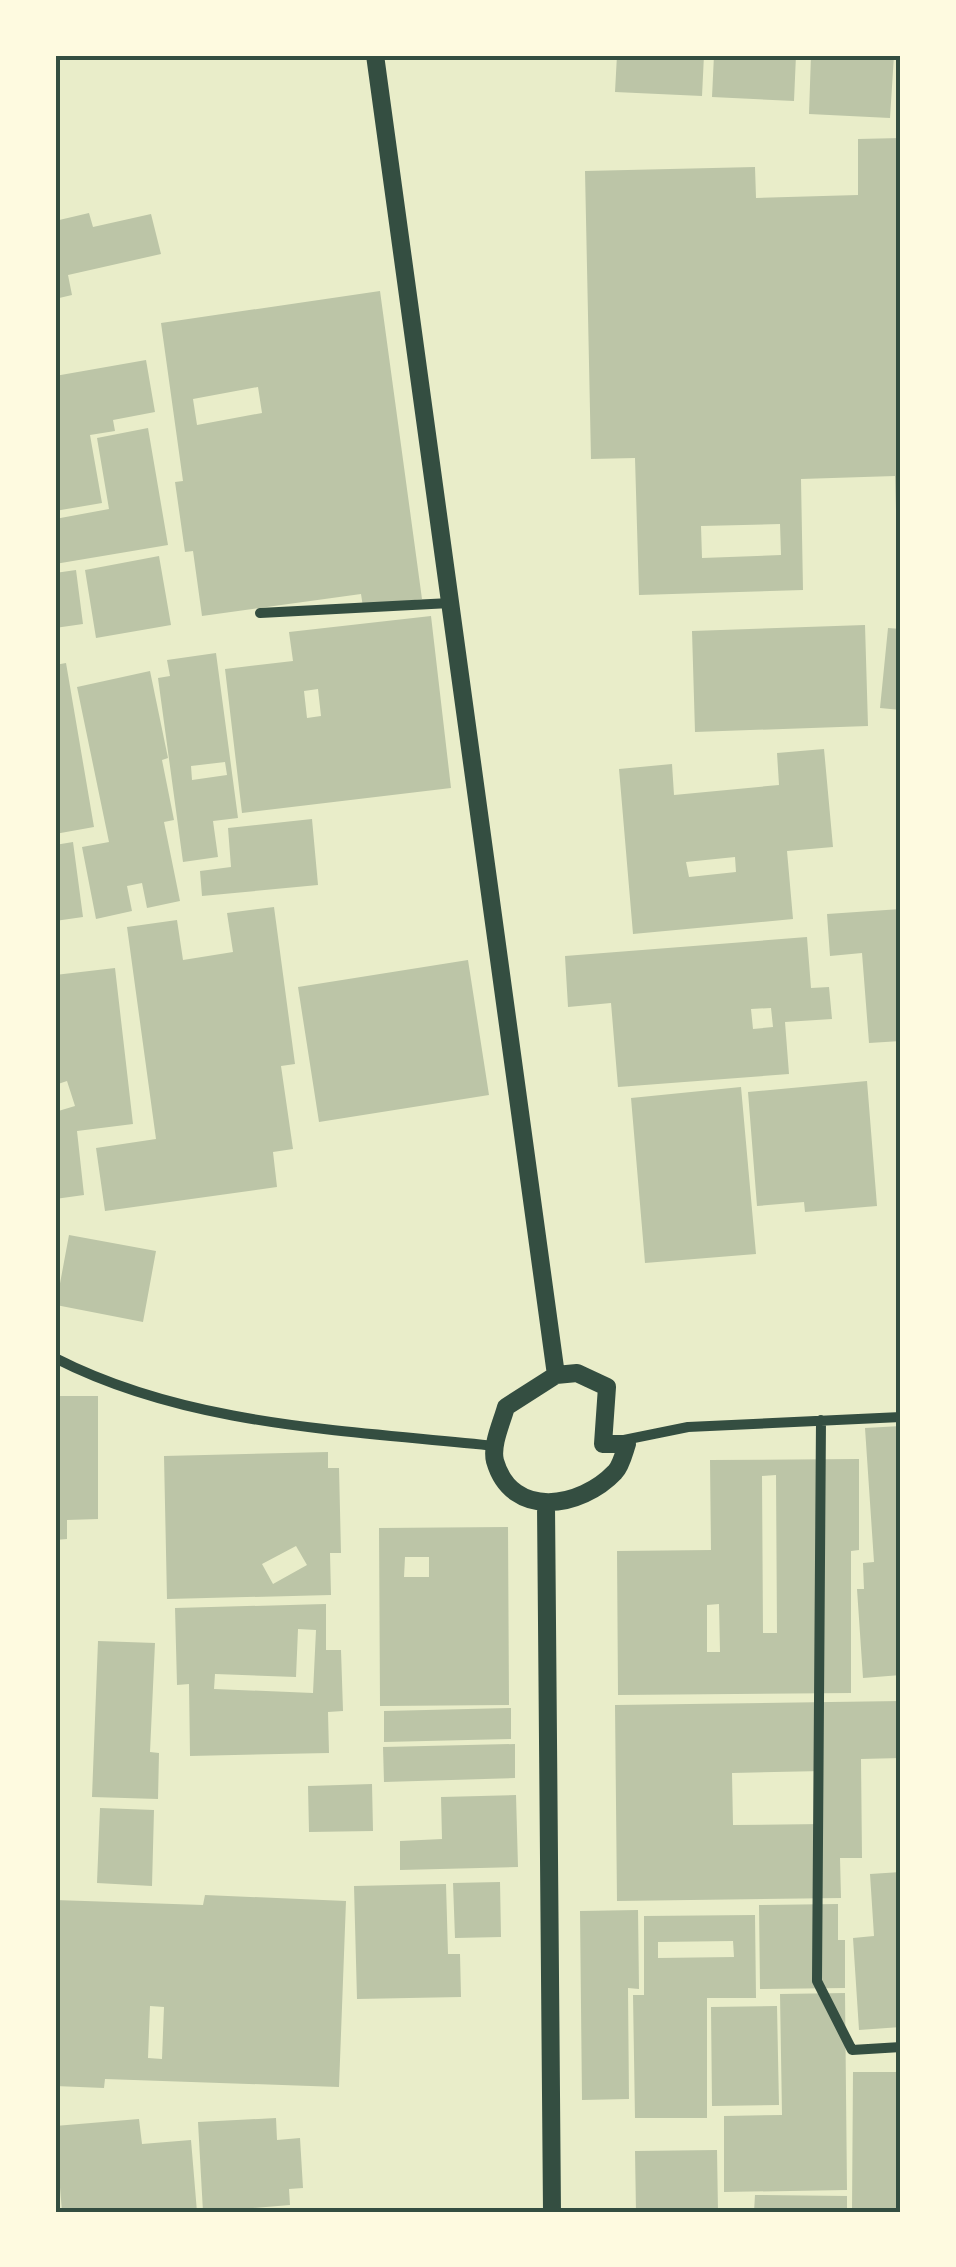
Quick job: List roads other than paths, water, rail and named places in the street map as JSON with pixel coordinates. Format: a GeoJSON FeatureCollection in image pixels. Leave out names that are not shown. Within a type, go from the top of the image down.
{"type":"FeatureCollection","features":[{"type":"Feature","properties":{"kind":"street"},"geometry":{"type":"LineString","coordinates":[[375,55],[556,1375]]}},
{"type":"Feature","properties":{"kind":"street"},"geometry":{"type":"LineString","coordinates":[[260,613],[450,603]]}},
{"type":"Feature","properties":{"kind":"street"},"geometry":{"type":"LineString","coordinates":[[55,1358],[88,1375],[226,1417],[496,1446]]}},
{"type":"Feature","properties":{"kind":"street"},"geometry":{"type":"LineString","coordinates":[[578,1372],[607,1388],[603,1444],[627,1444],[618,1470],[590,1491],[567,1502],[546,1505],[520,1496],[502,1476],[494,1458],[506,1408],[556,1375],[578,1372]]}},
{"type":"Feature","properties":{"kind":"street"},"geometry":{"type":"LineString","coordinates":[[603,1444],[688,1426],[901,1417]]}},
{"type":"Feature","properties":{"kind":"street"},"geometry":{"type":"LineString","coordinates":[[821,1420],[817,1981],[852,2050],[901,2047]]}},
{"type":"Feature","properties":{"kind":"street"},"geometry":{"type":"LineString","coordinates":[[546,1505],[552,2212]]}}]}
